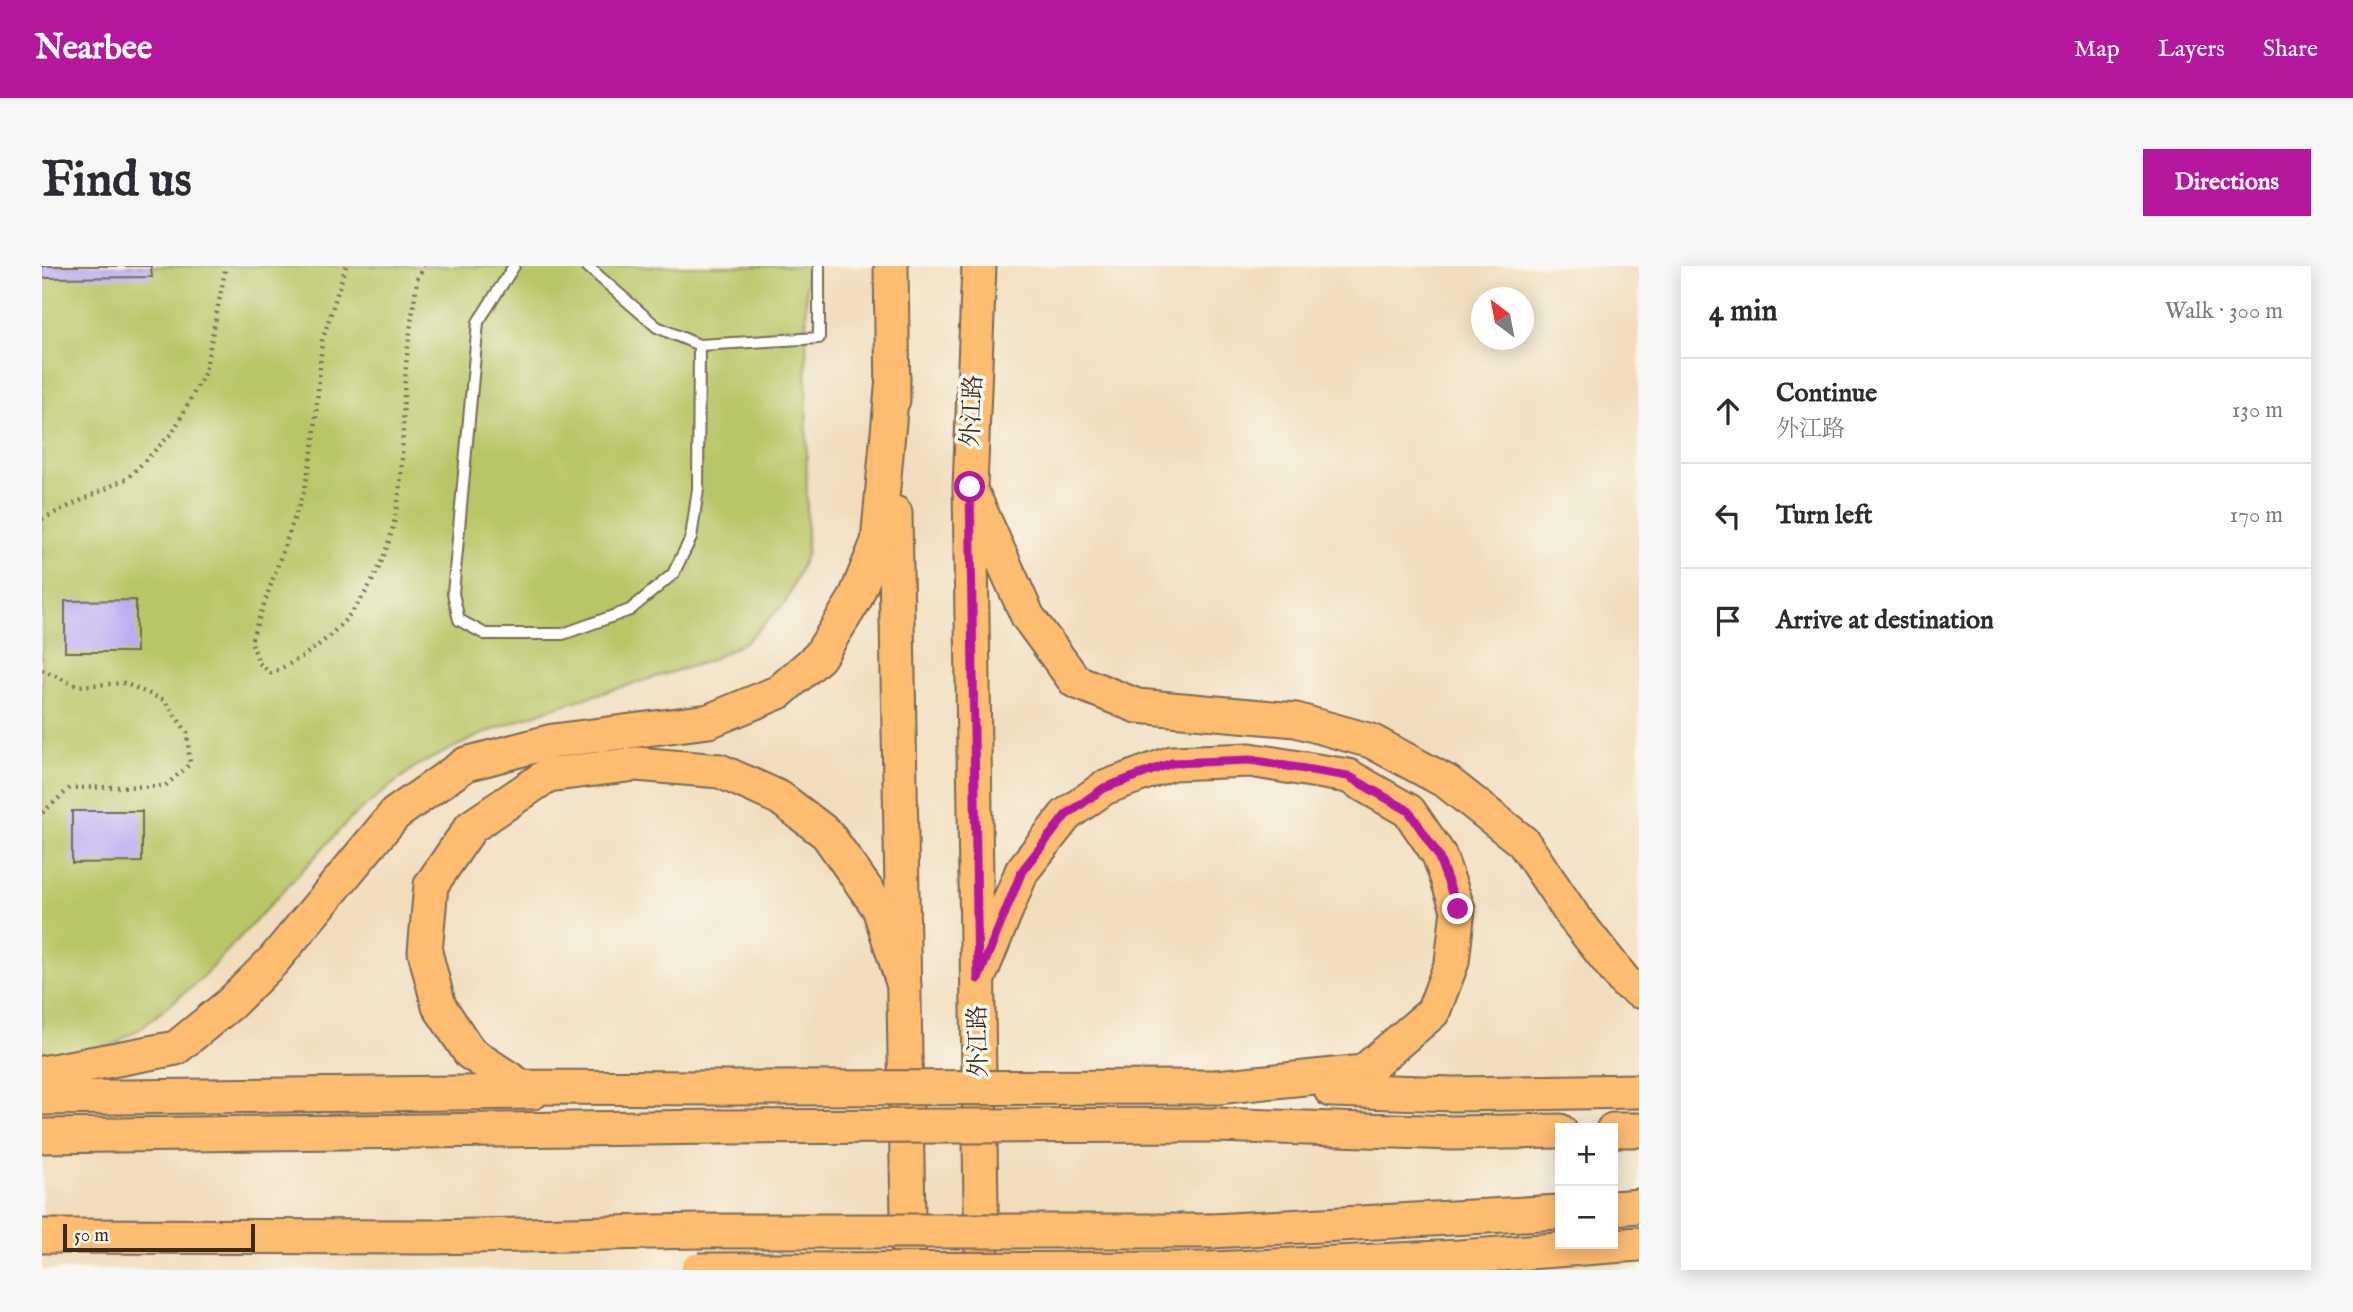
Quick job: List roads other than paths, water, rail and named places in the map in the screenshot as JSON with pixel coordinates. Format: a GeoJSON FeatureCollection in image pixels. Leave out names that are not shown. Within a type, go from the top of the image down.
{"type":"FeatureCollection","features":[{"type":"Feature","properties":{"kind":"main road"},"geometry":{"type":"LineString","coordinates":[[891,266],[909,1270]]}},
{"type":"Feature","properties":{"kind":"main road","name":"外江路"},"geometry":{"type":"LineString","coordinates":[[979,266],[970,487],[982,1270]]}},
{"type":"Feature","properties":{"kind":"main road"},"geometry":{"type":"LineString","coordinates":[[42,1073],[176,1048],[230,1004],[273,961],[395,814],[466,764],[553,741],[709,721],[779,692],[819,657],[855,599],[878,542],[893,378]]}},
{"type":"Feature","properties":{"kind":"main road"},"geometry":{"type":"LineString","coordinates":[[970,487],[1028,617],[1075,681],[1137,706],[1296,720],[1371,741],[1447,782],[1523,842],[1573,916],[1625,982],[1639,991]]}},
{"type":"Feature","properties":{"kind":"main road"},"geometry":{"type":"LineString","coordinates":[[978,979],[1022,871],[1066,815],[1104,788],[1172,763],[1250,760],[1348,776],[1409,811],[1438,855],[1458,909],[1452,962],[1433,1012],[1363,1072],[1217,1087]]}},
{"type":"Feature","properties":{"kind":"main road"},"geometry":{"type":"LineString","coordinates":[[904,986],[879,908],[827,834],[780,798],[720,771],[636,764],[548,775],[471,827],[432,885],[425,952],[439,1006],[470,1053],[522,1087],[1217,1087],[1454,1094],[1639,1091]]}},
{"type":"Feature","properties":{"kind":"main road"},"geometry":{"type":"LineString","coordinates":[[42,1098],[718,1088]]}},
{"type":"Feature","properties":{"kind":"main road"},"geometry":{"type":"LineString","coordinates":[[42,1136],[718,1127],[1216,1125],[1454,1133],[1555,1131]]}},
{"type":"Feature","properties":{"kind":"main road"},"geometry":{"type":"LineString","coordinates":[[1618,1130],[1639,1130]]}},
{"type":"Feature","properties":{"kind":"main road"},"geometry":{"type":"LineString","coordinates":[[1618,1208],[1639,1206]]}},
{"type":"Feature","properties":{"kind":"main road"},"geometry":{"type":"LineString","coordinates":[[42,1236],[433,1237],[698,1231],[1212,1231],[1555,1212]]}},
{"type":"Feature","properties":{"kind":"main road"},"geometry":{"type":"LineString","coordinates":[[690,1270],[1216,1270],[1639,1244]]}},
{"type":"Feature","properties":{"kind":"lane"},"geometry":{"type":"LineString","coordinates":[[514,266],[478,322],[453,593],[459,620],[485,634],[563,634],[630,610],[673,574],[691,538],[698,489],[699,345]]}},
{"type":"Feature","properties":{"kind":"lane"},"geometry":{"type":"LineString","coordinates":[[587,266],[657,327],[699,345],[819,338],[819,266]]}}]}
